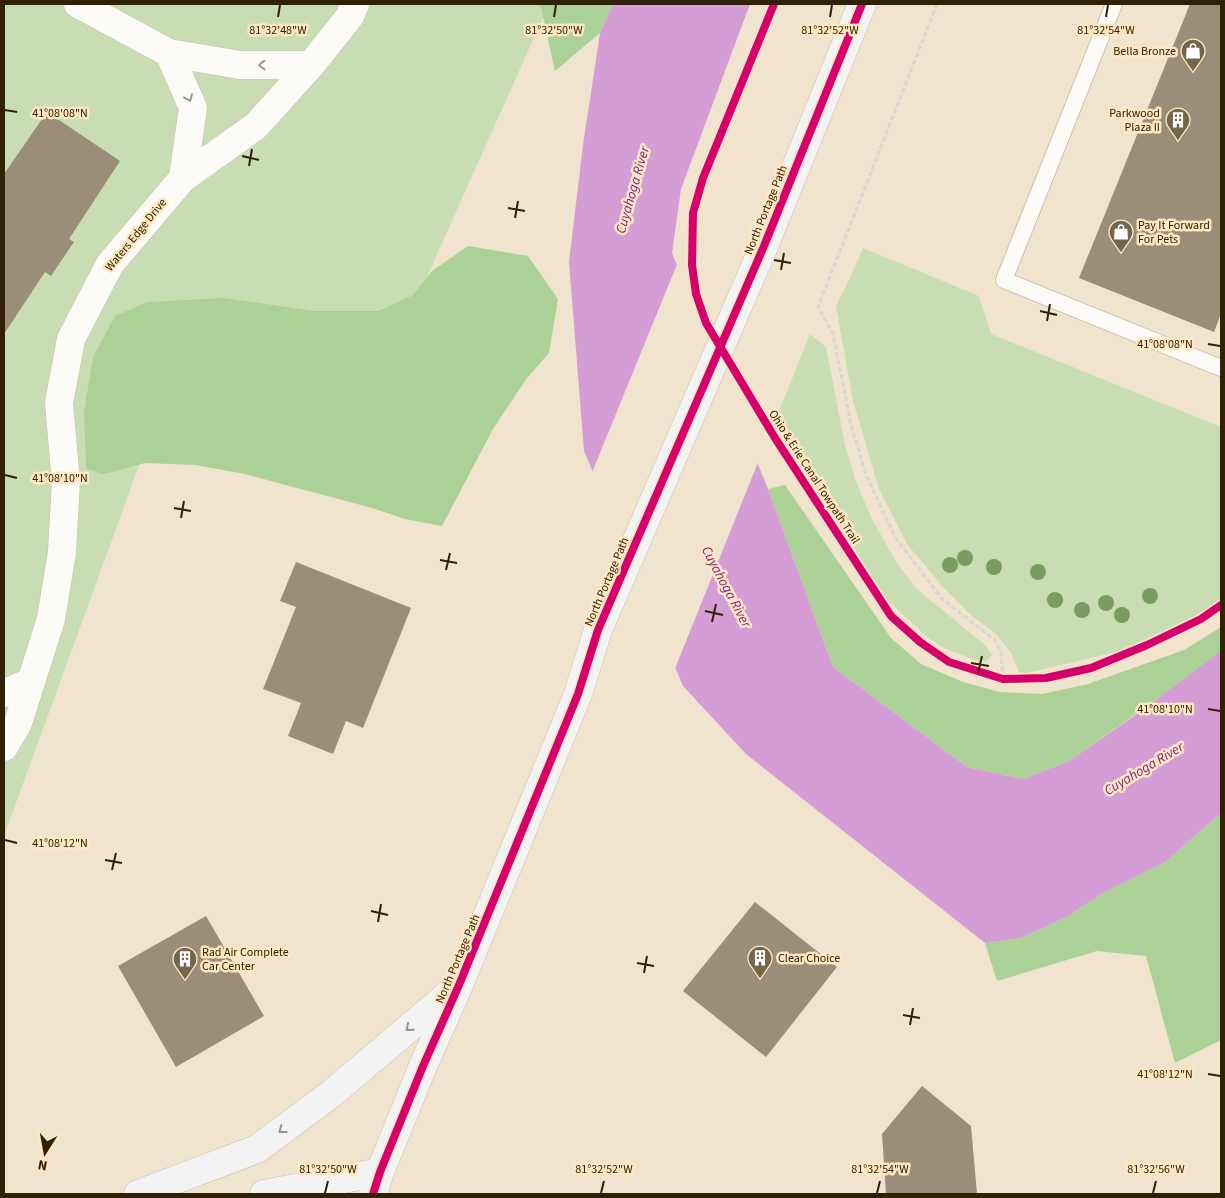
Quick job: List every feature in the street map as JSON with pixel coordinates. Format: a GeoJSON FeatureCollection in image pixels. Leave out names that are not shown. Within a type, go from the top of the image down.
{"type":"FeatureCollection","features":[{"type":"Feature","properties":{"kind":"main road","name":"North Portage Path"},"geometry":{"type":"LineString","coordinates":[[377,1183],[423,1066],[460,985],[578,694],[598,630],[764,246],[862,4]]}},
{"type":"Feature","properties":{"kind":"main road"},"geometry":{"type":"LineString","coordinates":[[138,1194],[257,1149],[331,1094],[460,985]]}},
{"type":"Feature","properties":{"kind":"main road"},"geometry":{"type":"LineString","coordinates":[[264,1194],[377,1183]]}},
{"type":"Feature","properties":{"kind":"street"},"geometry":{"type":"LineString","coordinates":[[78,4],[169,53],[240,65],[311,65]]}},
{"type":"Feature","properties":{"kind":"street","name":"Waters Edge Drive"},"geometry":{"type":"LineString","coordinates":[[4,747],[18,723],[51,619],[62,552],[66,482],[59,403],[71,340],[110,264],[183,178],[256,126],[311,65],[350,16],[355,4]]}},
{"type":"Feature","properties":{"kind":"street"},"geometry":{"type":"LineString","coordinates":[[169,53],[193,108],[183,178]]}},
{"type":"Feature","properties":{"kind":"street"},"geometry":{"type":"LineString","coordinates":[[4,693],[31,682]]}},
{"type":"Feature","properties":{"kind":"lane"},"geometry":{"type":"LineString","coordinates":[[1114,4],[1004,280],[1221,368]]}},
{"type":"Feature","properties":{"kind":"path"},"geometry":{"type":"LineString","coordinates":[[937,4],[818,307],[833,334],[852,425],[866,475],[895,537],[942,599],[994,640],[1001,652],[999,678],[1011,679]]}},
{"type":"Feature","properties":{"kind":"green space"},"geometry":{"type":"Polygon","coordinates":[[[4,4],[549,4],[349,451],[168,386],[4,836],[4,4]]]}},
{"type":"Feature","properties":{"kind":"green space"},"geometry":{"type":"Polygon","coordinates":[[[540,4],[613,4],[600,33],[555,71],[540,4]]]}},
{"type":"Feature","properties":{"kind":"green space"},"geometry":{"type":"Polygon","coordinates":[[[468,246],[528,256],[558,299],[549,353],[527,378],[493,429],[442,526],[405,519],[372,508],[245,474],[195,465],[145,463],[101,474],[86,468],[84,412],[93,357],[115,316],[147,302],[224,298],[314,311],[379,311],[413,295],[432,271],[468,246]]]}},
{"type":"Feature","properties":{"kind":"green space"},"geometry":{"type":"Polygon","coordinates":[[[863,248],[979,296],[991,334],[1221,427],[1221,598],[1198,616],[1116,652],[1027,673],[1019,672],[1011,653],[997,635],[972,616],[942,586],[907,544],[879,489],[853,401],[836,306],[863,248]]]}},
{"type":"Feature","properties":{"kind":"green space"},"geometry":{"type":"Polygon","coordinates":[[[810,334],[826,347],[845,445],[856,482],[872,519],[896,562],[917,589],[985,645],[992,655],[986,662],[972,659],[944,648],[926,636],[888,601],[774,424],[810,334]]]}},
{"type":"Feature","properties":{"kind":"green space"},"geometry":{"type":"Polygon","coordinates":[[[785,485],[891,638],[921,664],[963,682],[1000,692],[1042,694],[1088,684],[1184,650],[1221,627],[1221,654],[1069,761],[1023,779],[967,767],[833,667],[768,489],[785,485]]]}},
{"type":"Feature","properties":{"kind":"green space"},"geometry":{"type":"Polygon","coordinates":[[[1221,813],[1221,1040],[1175,1063],[1146,956],[1097,951],[997,981],[985,943],[1021,938],[1065,918],[1103,893],[1165,862],[1221,813]]]}},
{"type":"Feature","properties":{"kind":"water","name":"Cuyahoga River"},"geometry":{"type":"Polygon","coordinates":[[[613,4],[750,4],[681,189],[672,253],[768,489],[833,667],[967,767],[1023,779],[1069,761],[1144,709],[1221,651],[1221,813],[1165,862],[1103,893],[1065,918],[1021,938],[985,943],[746,754],[683,686],[584,451],[569,262],[583,145],[600,33],[613,4]]]}},
{"type":"Feature","properties":{"kind":"pier"},"geometry":{"type":"Polygon","coordinates":[[[678,262],[759,460],[674,671],[591,475],[678,262]]]}},
{"type":"Feature","properties":{"kind":"building","name":"Parkwood Plaza II"},"geometry":{"type":"Polygon","coordinates":[[[1190,4],[1221,4],[1221,314],[1214,332],[1079,278],[1190,4]]]}},
{"type":"Feature","properties":{"kind":"building"},"geometry":{"type":"Polygon","coordinates":[[[47,112],[120,161],[69,239],[74,242],[51,276],[45,272],[4,334],[4,174],[47,112]]]}},
{"type":"Feature","properties":{"kind":"building"},"geometry":{"type":"Polygon","coordinates":[[[296,562],[411,608],[363,728],[346,721],[333,754],[288,736],[301,703],[263,689],[296,607],[280,601],[296,562]]]}},
{"type":"Feature","properties":{"kind":"building","name":"Clear Choice"},"geometry":{"type":"Polygon","coordinates":[[[755,902],[837,967],[766,1057],[683,991],[755,902]]]}},
{"type":"Feature","properties":{"kind":"building","name":"Rad Air Complete Car Center"},"geometry":{"type":"Polygon","coordinates":[[[206,916],[264,1016],[176,1067],[118,966],[206,916]]]}},
{"type":"Feature","properties":{"kind":"building"},"geometry":{"type":"Polygon","coordinates":[[[922,1086],[971,1126],[977,1194],[886,1194],[882,1134],[922,1086]]]}},
{"type":"Feature","properties":{"kind":"cycle path","name":"Ohio & Erie Canal Towpath Trail"},"geometry":{"type":"LineString","coordinates":[[774,4],[703,178],[693,213],[692,265],[696,294],[706,323],[775,438],[891,616],[920,642],[949,662],[1003,679],[1046,678],[1091,668],[1147,645],[1201,619],[1221,605]]}},
{"type":"Feature","properties":{"kind":"cycle path"},"geometry":{"type":"LineString","coordinates":[[373,1194],[423,1066],[459,985],[578,694],[598,630],[764,246],[862,4]]}},
{"type":"Feature","properties":{"kind":"place","name":"Bella Bronze"},"geometry":{"type":"Point","coordinates":[1193,72]}},
{"type":"Feature","properties":{"kind":"place","name":"Parkwood Plaza II"},"geometry":{"type":"Point","coordinates":[1178,141]}},
{"type":"Feature","properties":{"kind":"place","name":"Pay It Forward For Pets"},"geometry":{"type":"Point","coordinates":[1121,253]}},
{"type":"Feature","properties":{"kind":"place","name":"Clear Choice"},"geometry":{"type":"Point","coordinates":[760,979]}},
{"type":"Feature","properties":{"kind":"place","name":"Rad Air Complete Car Center"},"geometry":{"type":"Point","coordinates":[185,980]}}]}
